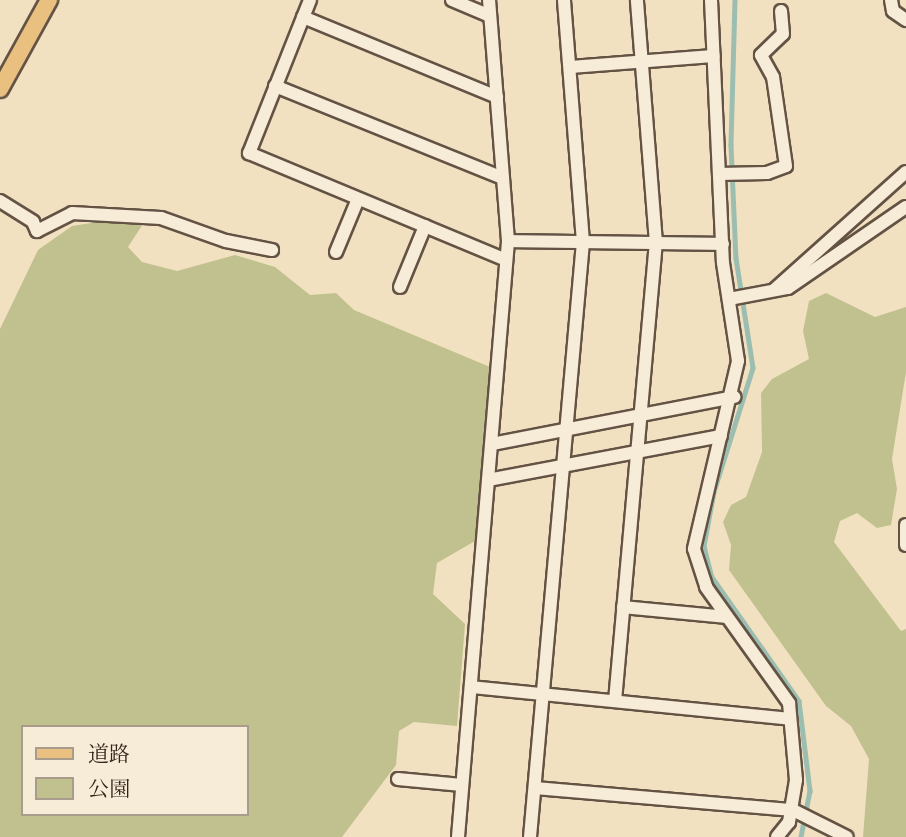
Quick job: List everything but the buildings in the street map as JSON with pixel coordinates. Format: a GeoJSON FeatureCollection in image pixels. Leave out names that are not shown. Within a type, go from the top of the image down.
{"type":"FeatureCollection","features":[{"type":"Feature","properties":{"kind":"main road"},"geometry":{"type":"LineString","coordinates":[[0,89],[49,0]]}},
{"type":"Feature","properties":{"kind":"street"},"geometry":{"type":"LineString","coordinates":[[310,0],[249,153],[506,260]]}},
{"type":"Feature","properties":{"kind":"street"},"geometry":{"type":"LineString","coordinates":[[452,0],[490,16]]}},
{"type":"Feature","properties":{"kind":"street"},"geometry":{"type":"LineString","coordinates":[[458,837],[508,242],[489,0]]}},
{"type":"Feature","properties":{"kind":"street"},"geometry":{"type":"LineString","coordinates":[[530,837],[583,242],[564,0]]}},
{"type":"Feature","properties":{"kind":"street"},"geometry":{"type":"LineString","coordinates":[[615,701],[656,243],[637,0]]}},
{"type":"Feature","properties":{"kind":"street"},"geometry":{"type":"LineString","coordinates":[[711,0],[722,174],[723,244],[738,361],[734,397],[721,436],[694,549],[699,576],[789,703],[796,780],[793,810],[777,837]]}},
{"type":"Feature","properties":{"kind":"street"},"geometry":{"type":"LineString","coordinates":[[891,0],[893,11],[906,20]]}},
{"type":"Feature","properties":{"kind":"street"},"geometry":{"type":"LineString","coordinates":[[722,174],[767,173],[786,166],[774,77],[761,55],[783,34],[780,11]]}},
{"type":"Feature","properties":{"kind":"street"},"geometry":{"type":"LineString","coordinates":[[303,17],[497,97]]}},
{"type":"Feature","properties":{"kind":"street"},"geometry":{"type":"LineString","coordinates":[[570,66],[714,56]]}},
{"type":"Feature","properties":{"kind":"street"},"geometry":{"type":"LineString","coordinates":[[275,86],[503,178]]}},
{"type":"Feature","properties":{"kind":"street"},"geometry":{"type":"LineString","coordinates":[[774,290],[906,172]]}},
{"type":"Feature","properties":{"kind":"street"},"geometry":{"type":"LineString","coordinates":[[336,252],[358,199]]}},
{"type":"Feature","properties":{"kind":"street"},"geometry":{"type":"LineString","coordinates":[[0,201],[33,222],[37,231],[72,213],[148,217],[272,250]]}},
{"type":"Feature","properties":{"kind":"street"},"geometry":{"type":"LineString","coordinates":[[732,298],[788,288],[906,207]]}},
{"type":"Feature","properties":{"kind":"street"},"geometry":{"type":"LineString","coordinates":[[400,287],[425,226]]}},
{"type":"Feature","properties":{"kind":"street"},"geometry":{"type":"LineString","coordinates":[[508,242],[723,244]]}},
{"type":"Feature","properties":{"kind":"street"},"geometry":{"type":"LineString","coordinates":[[492,444],[734,397]]}},
{"type":"Feature","properties":{"kind":"street"},"geometry":{"type":"LineString","coordinates":[[488,480],[721,436]]}},
{"type":"Feature","properties":{"kind":"street"},"geometry":{"type":"LineString","coordinates":[[906,525],[906,545]]}},
{"type":"Feature","properties":{"kind":"street"},"geometry":{"type":"LineString","coordinates":[[623,607],[727,617]]}},
{"type":"Feature","properties":{"kind":"street"},"geometry":{"type":"LineString","coordinates":[[471,687],[789,719]]}},
{"type":"Feature","properties":{"kind":"street"},"geometry":{"type":"LineString","coordinates":[[398,779],[462,785]]}},
{"type":"Feature","properties":{"kind":"street"},"geometry":{"type":"LineString","coordinates":[[535,788],[793,810],[847,837]]}},
{"type":"Feature","properties":{"kind":"green space"},"geometry":{"type":"Polygon","coordinates":[[[117,219],[143,224],[128,247],[142,262],[177,271],[235,255],[275,267],[310,295],[336,293],[354,310],[490,367],[475,541],[437,563],[433,594],[465,624],[457,726],[414,722],[399,731],[396,765],[342,837],[0,837],[0,329],[38,250],[72,226],[117,219]]]}},
{"type":"Feature","properties":{"kind":"green space"},"geometry":{"type":"Polygon","coordinates":[[[826,293],[875,317],[906,307],[906,372],[892,459],[897,489],[891,525],[877,528],[857,513],[840,521],[834,542],[901,631],[906,629],[906,837],[863,837],[869,759],[851,726],[826,706],[729,570],[731,545],[723,522],[731,505],[746,497],[762,452],[761,393],[772,379],[809,359],[803,331],[809,301],[826,293]]]}},
{"type":"Feature","properties":{"kind":"waterway"},"geometry":{"type":"LineString","coordinates":[[735,0],[731,145],[736,258],[753,368],[714,492],[704,546],[712,577],[799,701],[810,791],[801,837]]}}]}
